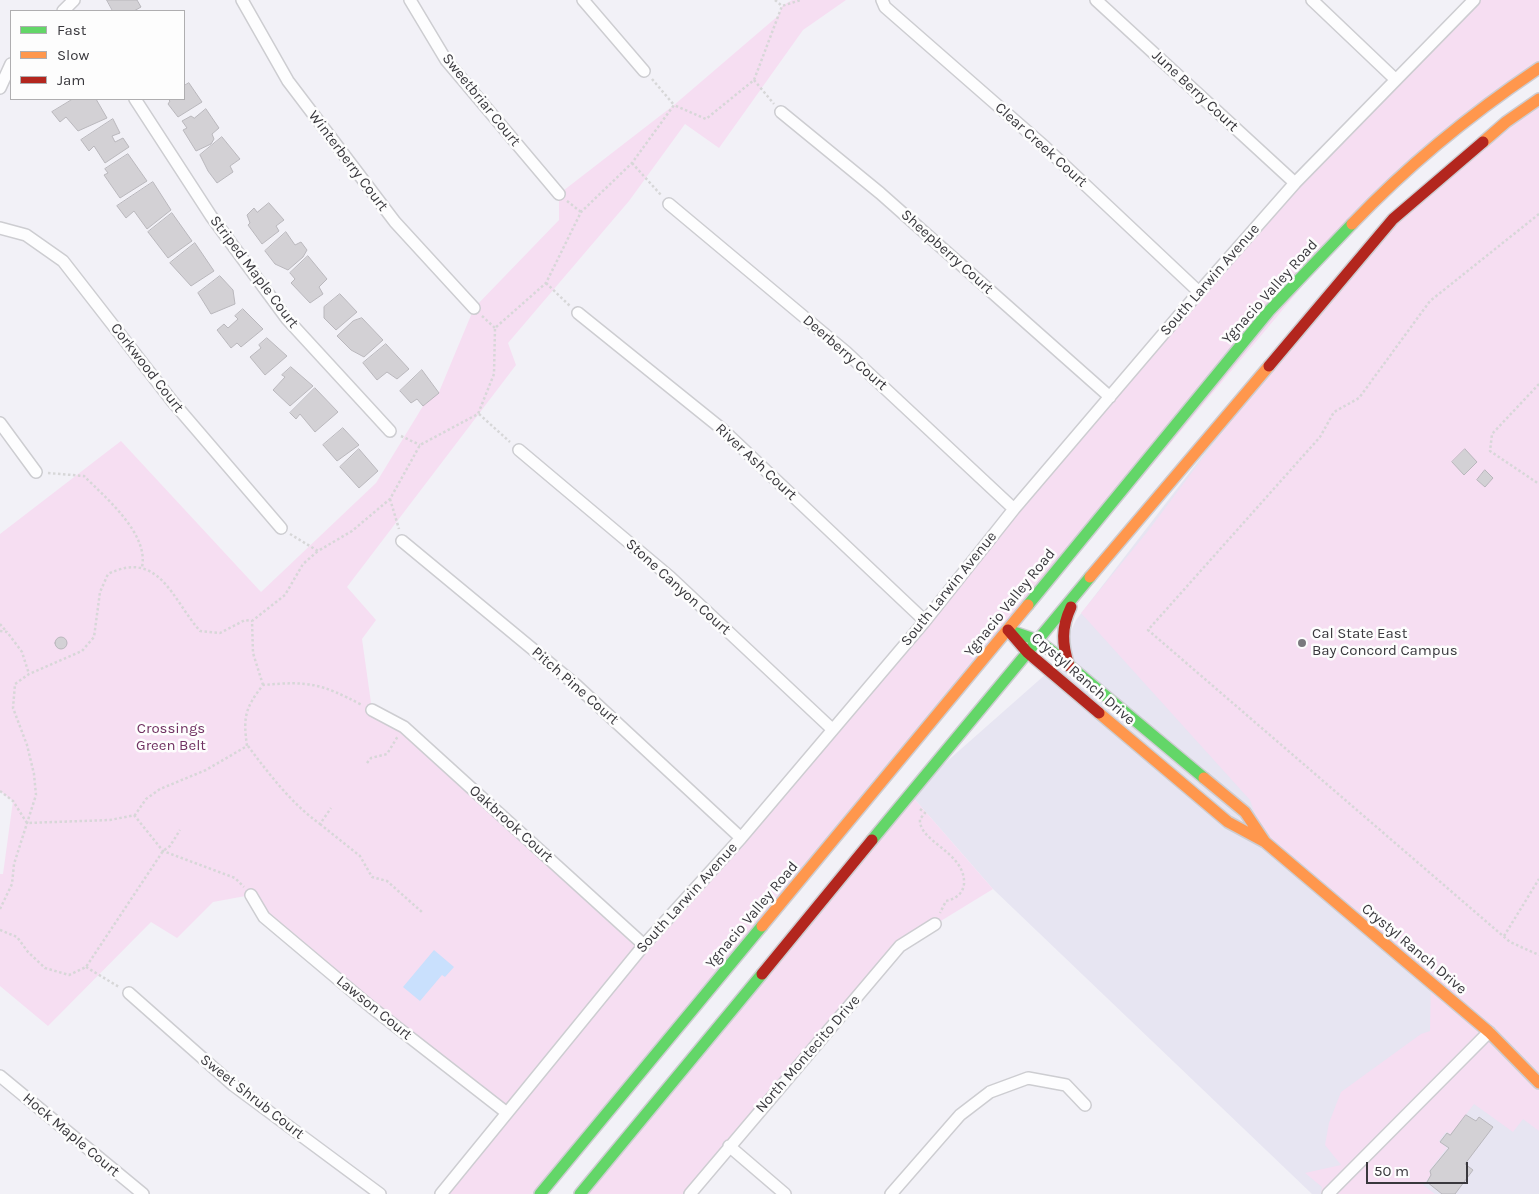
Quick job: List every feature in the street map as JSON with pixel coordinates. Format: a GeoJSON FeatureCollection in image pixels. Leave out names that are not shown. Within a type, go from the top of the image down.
{"type":"FeatureCollection","features":[{"type":"Feature","properties":{"kind":"main road","name":"Ygnacio Valley Road"},"geometry":{"type":"LineString","coordinates":[[540,1194],[1008,630],[1269,311],[1374,201],[1485,104],[1539,68]]}},
{"type":"Feature","properties":{"kind":"main road"},"geometry":{"type":"LineString","coordinates":[[580,1194],[1037,640],[1393,219],[1506,122],[1539,99]]}},
{"type":"Feature","properties":{"kind":"main road"},"geometry":{"type":"LineString","coordinates":[[1069,666],[1062,645],[1063,622],[1082,587]]}},
{"type":"Feature","properties":{"kind":"main road","name":"Crystyl Ranch Drive"},"geometry":{"type":"LineString","coordinates":[[1008,630],[1037,640],[1069,666],[1245,812],[1266,842]]}},
{"type":"Feature","properties":{"kind":"main road","name":"Crystyl Ranch Drive"},"geometry":{"type":"LineString","coordinates":[[1008,630],[1027,652],[1228,822],[1266,842],[1489,1032],[1539,1083]]}},
{"type":"Feature","properties":{"kind":"street","name":"Winterberry Court"},"geometry":{"type":"LineString","coordinates":[[242,0],[288,81],[395,222],[474,308]]}},
{"type":"Feature","properties":{"kind":"street","name":"Sweetbriar Court"},"geometry":{"type":"LineString","coordinates":[[410,0],[446,60],[559,194]]}},
{"type":"Feature","properties":{"kind":"street"},"geometry":{"type":"LineString","coordinates":[[583,0],[644,71]]}},
{"type":"Feature","properties":{"kind":"street","name":"Clear Creek Court"},"geometry":{"type":"LineString","coordinates":[[882,0],[885,6],[1045,147],[1199,292]]}},
{"type":"Feature","properties":{"kind":"street","name":"June Berry Court"},"geometry":{"type":"LineString","coordinates":[[1096,0],[1295,183]]}},
{"type":"Feature","properties":{"kind":"street"},"geometry":{"type":"LineString","coordinates":[[1312,0],[1395,79]]}},
{"type":"Feature","properties":{"kind":"street","name":"South Larwin Avenue"},"geometry":{"type":"LineString","coordinates":[[441,1194],[644,945],[740,838],[925,621],[1014,509],[1199,292],[1295,183],[1474,0]]}},
{"type":"Feature","properties":{"kind":"street"},"geometry":{"type":"LineString","coordinates":[[0,88],[10,66]]}},
{"type":"Feature","properties":{"kind":"street","name":"Striped Maple Court"},"geometry":{"type":"LineString","coordinates":[[136,100],[211,216],[287,319],[390,431]]}},
{"type":"Feature","properties":{"kind":"street","name":"Sheepberry Court"},"geometry":{"type":"LineString","coordinates":[[781,112],[880,193],[1110,397]]}},
{"type":"Feature","properties":{"kind":"street","name":"Deerberry Court"},"geometry":{"type":"LineString","coordinates":[[669,204],[846,352],[1014,509]]}},
{"type":"Feature","properties":{"kind":"street","name":"Corkwood Court"},"geometry":{"type":"LineString","coordinates":[[0,228],[26,235],[63,261],[172,401],[281,528]]}},
{"type":"Feature","properties":{"kind":"street","name":"River Ash Court"},"geometry":{"type":"LineString","coordinates":[[578,313],[722,429],[925,621]]}},
{"type":"Feature","properties":{"kind":"street"},"geometry":{"type":"LineString","coordinates":[[0,423],[36,472]]}},
{"type":"Feature","properties":{"kind":"street","name":"Stone Canyon Court"},"geometry":{"type":"LineString","coordinates":[[519,450],[670,577],[832,729]]}},
{"type":"Feature","properties":{"kind":"street","name":"Pitch Pine Court"},"geometry":{"type":"LineString","coordinates":[[402,541],[576,685],[740,838]]}},
{"type":"Feature","properties":{"kind":"street","name":"Oakbrook Court"},"geometry":{"type":"LineString","coordinates":[[372,710],[404,727],[644,945]]}},
{"type":"Feature","properties":{"kind":"street","name":"Lawson Court"},"geometry":{"type":"LineString","coordinates":[[251,895],[264,917],[271,923],[371,1007],[507,1112]]}},
{"type":"Feature","properties":{"kind":"street","name":"North Montecito Drive"},"geometry":{"type":"LineString","coordinates":[[690,1194],[900,946],[935,924]]}},
{"type":"Feature","properties":{"kind":"street","name":"Sweet Shrub Court"},"geometry":{"type":"LineString","coordinates":[[129,993],[233,1085],[380,1194]]}},
{"type":"Feature","properties":{"kind":"street"},"geometry":{"type":"LineString","coordinates":[[1328,1194],[1489,1032]]}},
{"type":"Feature","properties":{"kind":"street","name":"Hock Maple Court"},"geometry":{"type":"LineString","coordinates":[[0,1076],[143,1194]]}},
{"type":"Feature","properties":{"kind":"street"},"geometry":{"type":"LineString","coordinates":[[891,1194],[960,1115],[990,1092],[1028,1078],[1066,1085],[1085,1105]]}},
{"type":"Feature","properties":{"kind":"street"},"geometry":{"type":"LineString","coordinates":[[729,1146],[785,1194]]}},
{"type":"Feature","properties":{"kind":"path"},"geometry":{"type":"LineString","coordinates":[[775,0],[782,6]]}},
{"type":"Feature","properties":{"kind":"path"},"geometry":{"type":"LineString","coordinates":[[782,6],[801,0]]}},
{"type":"Feature","properties":{"kind":"path"},"geometry":{"type":"LineString","coordinates":[[644,71],[674,105],[706,119],[754,80],[782,6]]}},
{"type":"Feature","properties":{"kind":"path"},"geometry":{"type":"LineString","coordinates":[[754,80],[781,112]]}},
{"type":"Feature","properties":{"kind":"path"},"geometry":{"type":"LineString","coordinates":[[0,909],[12,884],[14,864],[36,796],[34,774],[13,708],[15,684],[29,674],[82,651],[94,637],[100,592],[108,574],[122,567],[142,567],[160,578],[173,593],[184,613],[200,630],[220,633],[245,620],[252,621],[285,595],[303,564],[318,551],[352,531],[390,499],[420,445],[478,414],[494,374],[495,328],[546,283],[581,212],[632,163],[674,105]]}},
{"type":"Feature","properties":{"kind":"path"},"geometry":{"type":"LineString","coordinates":[[632,163],[669,204]]}},
{"type":"Feature","properties":{"kind":"path"},"geometry":{"type":"LineString","coordinates":[[559,194],[581,212]]}},
{"type":"Feature","properties":{"kind":"path"},"geometry":{"type":"LineString","coordinates":[[1539,214],[1430,301],[1359,398],[1334,412],[1320,437],[1148,630],[1504,936],[1527,951],[1539,955]]}},
{"type":"Feature","properties":{"kind":"path"},"geometry":{"type":"LineString","coordinates":[[546,283],[578,313]]}},
{"type":"Feature","properties":{"kind":"path"},"geometry":{"type":"LineString","coordinates":[[474,308],[495,328]]}},
{"type":"Feature","properties":{"kind":"path"},"geometry":{"type":"LineString","coordinates":[[1539,384],[1492,434],[1490,451],[1539,484]]}},
{"type":"Feature","properties":{"kind":"path"},"geometry":{"type":"LineString","coordinates":[[478,414],[519,450]]}},
{"type":"Feature","properties":{"kind":"path"},"geometry":{"type":"LineString","coordinates":[[390,431],[420,445]]}},
{"type":"Feature","properties":{"kind":"path"},"geometry":{"type":"LineString","coordinates":[[36,472],[84,476],[130,526],[142,546],[144,556],[142,567]]}},
{"type":"Feature","properties":{"kind":"path"},"geometry":{"type":"LineString","coordinates":[[390,499],[402,541]]}},
{"type":"Feature","properties":{"kind":"path"},"geometry":{"type":"LineString","coordinates":[[281,528],[318,551]]}},
{"type":"Feature","properties":{"kind":"path"},"geometry":{"type":"LineString","coordinates":[[252,621],[253,653],[263,685]]}},
{"type":"Feature","properties":{"kind":"path"},"geometry":{"type":"LineString","coordinates":[[0,624],[22,652],[29,674]]}},
{"type":"Feature","properties":{"kind":"path"},"geometry":{"type":"LineString","coordinates":[[0,631],[7,632]]}},
{"type":"Feature","properties":{"kind":"path"},"geometry":{"type":"LineString","coordinates":[[372,710],[330,688],[301,682],[263,685],[249,703],[246,712],[244,722],[247,746],[271,777],[320,824],[360,856],[372,877],[387,881],[423,912]]}},
{"type":"Feature","properties":{"kind":"path"},"geometry":{"type":"LineString","coordinates":[[366,763],[370,758],[387,754],[404,727]]}},
{"type":"Feature","properties":{"kind":"path"},"geometry":{"type":"LineString","coordinates":[[27,823],[110,820],[134,815],[146,799],[160,788],[206,770],[247,746]]}},
{"type":"Feature","properties":{"kind":"path"},"geometry":{"type":"LineString","coordinates":[[0,791],[13,801],[27,823]]}},
{"type":"Feature","properties":{"kind":"path"},"geometry":{"type":"LineString","coordinates":[[907,798],[925,813],[920,819],[922,828],[957,862],[964,877],[963,888],[956,898],[946,901],[935,924]]}},
{"type":"Feature","properties":{"kind":"path"},"geometry":{"type":"LineString","coordinates":[[320,824],[331,808]]}},
{"type":"Feature","properties":{"kind":"path"},"geometry":{"type":"LineString","coordinates":[[134,815],[163,851],[235,878],[251,895]]}},
{"type":"Feature","properties":{"kind":"path"},"geometry":{"type":"LineString","coordinates":[[0,930],[17,936],[28,952],[45,968],[69,975],[86,967],[163,851],[170,846],[180,830]]}},
{"type":"Feature","properties":{"kind":"path"},"geometry":{"type":"LineString","coordinates":[[1504,936],[1539,878]]}},
{"type":"Feature","properties":{"kind":"path"},"geometry":{"type":"LineString","coordinates":[[86,967],[129,993]]}},
{"type":"Feature","properties":{"kind":"shaded area","name":"Cal State East Bay Concord Campus"},"geometry":{"type":"Polygon","coordinates":[[[1539,99],[1539,1194],[1312,1194],[993,889],[910,794],[1055,666],[1076,620],[1283,351],[1539,99]]]}},
{"type":"Feature","properties":{"kind":"green space","name":"Crossings Green Belt"},"geometry":{"type":"Polygon","coordinates":[[[792,0],[846,0],[803,30],[719,148],[685,124],[629,201],[508,343],[516,365],[347,587],[376,620],[362,639],[372,710],[404,727],[645,945],[1199,292],[1474,0],[1539,0],[1539,68],[1374,201],[540,1194],[441,1194],[507,1113],[264,917],[251,895],[213,902],[177,938],[151,922],[48,1026],[0,986],[0,874],[3,874],[13,801],[0,791],[0,534],[121,441],[261,592],[376,483],[423,406],[439,392],[474,308],[559,220],[559,194],[674,105],[779,15],[782,6],[792,0]]]}},
{"type":"Feature","properties":{"kind":"green space","name":"Cal State East Bay Concord Campus"},"geometry":{"type":"Polygon","coordinates":[[[1539,99],[1539,1131],[1523,1119],[1513,1132],[1474,1104],[1451,1134],[1446,1132],[1439,1141],[1447,1148],[1429,1171],[1431,1175],[1423,1185],[1435,1194],[1321,1194],[1322,1187],[1305,1173],[1341,1165],[1325,1145],[1329,1123],[1341,1092],[1421,1034],[1430,1031],[1431,982],[1265,842],[1250,800],[1081,613],[1148,531],[1283,351],[1393,219],[1539,99]]]}},
{"type":"Feature","properties":{"kind":"green space"},"geometry":{"type":"Polygon","coordinates":[[[910,794],[993,889],[900,946],[690,1194],[580,1194],[910,794]]]}},
{"type":"Feature","properties":{"kind":"water"},"geometry":{"type":"Polygon","coordinates":[[[434,950],[454,967],[445,977],[442,975],[420,1001],[403,987],[434,950]]]}},
{"type":"Feature","properties":{"kind":"building"},"geometry":{"type":"Polygon","coordinates":[[[107,0],[137,0],[141,7],[136,10],[112,10],[107,0]]]}},
{"type":"Feature","properties":{"kind":"building"},"geometry":{"type":"Polygon","coordinates":[[[189,83],[202,102],[178,117],[168,104],[169,100],[185,100],[185,85],[189,83]]]}},
{"type":"Feature","properties":{"kind":"building"},"geometry":{"type":"Polygon","coordinates":[[[71,100],[97,100],[107,118],[78,131],[66,117],[60,122],[52,112],[71,100]]]}},
{"type":"Feature","properties":{"kind":"building"},"geometry":{"type":"Polygon","coordinates":[[[206,109],[219,128],[212,134],[214,139],[211,144],[196,151],[183,130],[187,128],[182,121],[191,116],[194,118],[206,109]]]}},
{"type":"Feature","properties":{"kind":"building"},"geometry":{"type":"Polygon","coordinates":[[[113,119],[120,133],[112,136],[115,142],[123,138],[129,147],[105,163],[94,146],[89,151],[81,140],[113,119]]]}},
{"type":"Feature","properties":{"kind":"building"},"geometry":{"type":"Polygon","coordinates":[[[222,137],[240,159],[230,166],[233,172],[217,183],[200,155],[222,137]]]}},
{"type":"Feature","properties":{"kind":"building"},"geometry":{"type":"Polygon","coordinates":[[[128,154],[147,181],[120,198],[104,175],[108,173],[105,169],[128,154]]]}},
{"type":"Feature","properties":{"kind":"building"},"geometry":{"type":"Polygon","coordinates":[[[153,182],[171,210],[147,229],[134,211],[126,218],[117,206],[153,182]]]}},
{"type":"Feature","properties":{"kind":"building"},"geometry":{"type":"Polygon","coordinates":[[[269,203],[284,220],[276,226],[279,231],[262,244],[248,225],[250,223],[247,215],[254,208],[257,212],[269,203]]]}},
{"type":"Feature","properties":{"kind":"building"},"geometry":{"type":"Polygon","coordinates":[[[172,213],[192,241],[168,258],[148,232],[172,213]]]}},
{"type":"Feature","properties":{"kind":"building"},"geometry":{"type":"Polygon","coordinates":[[[286,232],[295,245],[301,242],[307,250],[303,257],[288,270],[275,264],[265,251],[286,232]]]}},
{"type":"Feature","properties":{"kind":"building"},"geometry":{"type":"Polygon","coordinates":[[[195,243],[214,271],[191,286],[170,263],[195,243]]]}},
{"type":"Feature","properties":{"kind":"building"},"geometry":{"type":"Polygon","coordinates":[[[308,256],[327,279],[319,287],[323,294],[310,303],[291,283],[295,279],[290,273],[308,256]]]}},
{"type":"Feature","properties":{"kind":"building"},"geometry":{"type":"Polygon","coordinates":[[[220,276],[233,290],[235,304],[211,314],[198,293],[220,276]]]}},
{"type":"Feature","properties":{"kind":"building"},"geometry":{"type":"Polygon","coordinates":[[[340,294],[357,312],[336,330],[324,318],[324,307],[340,294]]]}},
{"type":"Feature","properties":{"kind":"building"},"geometry":{"type":"Polygon","coordinates":[[[243,309],[263,329],[241,347],[237,343],[231,348],[217,330],[224,324],[228,328],[238,319],[235,316],[243,309]]]}},
{"type":"Feature","properties":{"kind":"building"},"geometry":{"type":"Polygon","coordinates":[[[362,318],[383,340],[364,357],[351,350],[337,336],[353,321],[362,318]]]}},
{"type":"Feature","properties":{"kind":"building"},"geometry":{"type":"Polygon","coordinates":[[[267,338],[287,356],[265,375],[250,357],[261,348],[259,345],[267,338]]]}},
{"type":"Feature","properties":{"kind":"building"},"geometry":{"type":"Polygon","coordinates":[[[386,344],[409,369],[397,379],[387,372],[377,380],[363,363],[386,344]]]}},
{"type":"Feature","properties":{"kind":"building"},"geometry":{"type":"Polygon","coordinates":[[[291,367],[313,386],[290,406],[273,390],[285,377],[282,375],[291,367]]]}},
{"type":"Feature","properties":{"kind":"building"},"geometry":{"type":"Polygon","coordinates":[[[422,370],[439,393],[423,406],[417,399],[411,403],[400,391],[422,370]]]}},
{"type":"Feature","properties":{"kind":"building"},"geometry":{"type":"Polygon","coordinates":[[[315,388],[338,412],[315,432],[300,414],[296,419],[290,413],[315,388]]]}},
{"type":"Feature","properties":{"kind":"building"},"geometry":{"type":"Polygon","coordinates":[[[343,428],[359,445],[337,461],[323,445],[343,428]]]}},
{"type":"Feature","properties":{"kind":"building"},"geometry":{"type":"Polygon","coordinates":[[[359,449],[378,471],[359,488],[340,467],[359,449]]]}},
{"type":"Feature","properties":{"kind":"building"},"geometry":{"type":"Polygon","coordinates":[[[1465,449],[1477,462],[1464,475],[1452,462],[1465,449]]]}},
{"type":"Feature","properties":{"kind":"building"},"geometry":{"type":"Polygon","coordinates":[[[1485,470],[1493,478],[1485,487],[1477,480],[1485,470]]]}},
{"type":"Feature","properties":{"kind":"building"},"geometry":{"type":"Polygon","coordinates":[[[61,637],[67,643],[61,649],[55,643],[61,637]]]}},
{"type":"Feature","properties":{"kind":"building"},"geometry":{"type":"Polygon","coordinates":[[[1466,1115],[1476,1121],[1479,1117],[1493,1127],[1465,1164],[1473,1170],[1455,1194],[1442,1194],[1427,1182],[1431,1175],[1430,1171],[1449,1148],[1440,1142],[1447,1133],[1450,1135],[1466,1115]]]}},
{"type":"Feature","properties":{"kind":"traffic: fast"},"geometry":{"type":"LineString","coordinates":[[1028,605],[1269,311],[1352,224]]}},
{"type":"Feature","properties":{"kind":"traffic: fast"},"geometry":{"type":"LineString","coordinates":[[872,840],[1090,577]]}},
{"type":"Feature","properties":{"kind":"traffic: fast"},"geometry":{"type":"LineString","coordinates":[[1008,630],[1037,640],[1053,652],[1204,778]]}},
{"type":"Feature","properties":{"kind":"traffic: fast"},"geometry":{"type":"LineString","coordinates":[[540,1194],[762,926]]}},
{"type":"Feature","properties":{"kind":"traffic: fast"},"geometry":{"type":"LineString","coordinates":[[580,1194],[762,974]]}},
{"type":"Feature","properties":{"kind":"traffic: slow"},"geometry":{"type":"LineString","coordinates":[[1352,224],[1395,181],[1441,141],[1489,103],[1539,68]]}},
{"type":"Feature","properties":{"kind":"traffic: slow"},"geometry":{"type":"LineString","coordinates":[[1483,142],[1506,122],[1539,99]]}},
{"type":"Feature","properties":{"kind":"traffic: slow"},"geometry":{"type":"LineString","coordinates":[[1090,577],[1269,366]]}},
{"type":"Feature","properties":{"kind":"traffic: slow"},"geometry":{"type":"LineString","coordinates":[[762,926],[1028,605]]}},
{"type":"Feature","properties":{"kind":"traffic: slow"},"geometry":{"type":"LineString","coordinates":[[1099,713],[1228,822],[1265,842],[1245,812],[1204,778]]}},
{"type":"Feature","properties":{"kind":"traffic: slow"},"geometry":{"type":"LineString","coordinates":[[1265,842],[1489,1032],[1539,1083]]}},
{"type":"Feature","properties":{"kind":"traffic: jam"},"geometry":{"type":"LineString","coordinates":[[1269,366],[1393,219],[1483,142]]}},
{"type":"Feature","properties":{"kind":"traffic: jam"},"geometry":{"type":"LineString","coordinates":[[1069,666],[1065,650],[1064,629],[1071,607]]}},
{"type":"Feature","properties":{"kind":"traffic: jam"},"geometry":{"type":"LineString","coordinates":[[1008,630],[1027,652],[1099,713]]}},
{"type":"Feature","properties":{"kind":"traffic: jam"},"geometry":{"type":"LineString","coordinates":[[762,974],[872,840]]}},
{"type":"Feature","properties":{"kind":"place","name":"Cal State East Bay Concord Campus"},"geometry":{"type":"Point","coordinates":[1302,643]}}]}
